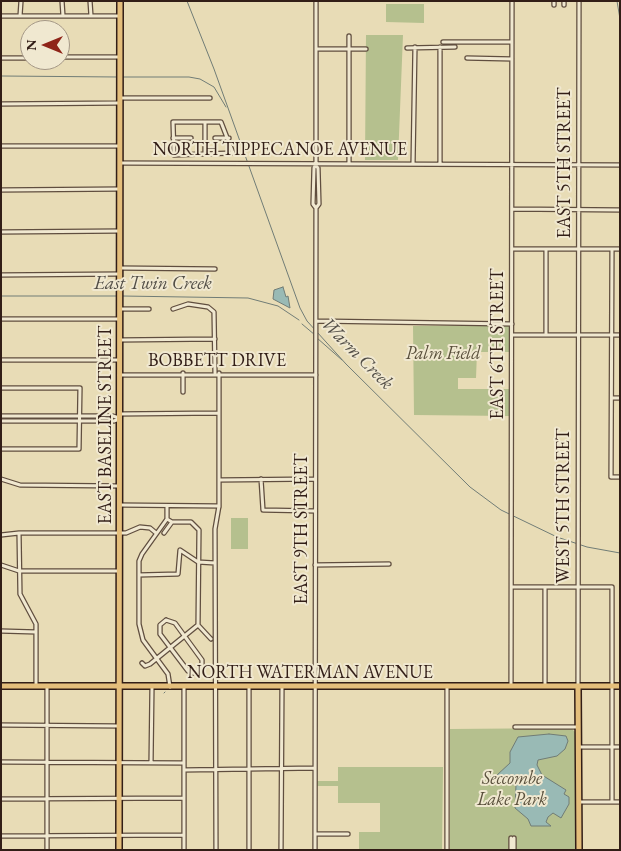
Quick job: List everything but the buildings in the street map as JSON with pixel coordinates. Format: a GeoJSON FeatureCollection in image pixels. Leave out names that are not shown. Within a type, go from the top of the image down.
{"type":"FeatureCollection","features":[{"type":"Feature","properties":{"kind":"main road","name":"EAST BASELINE STREET"},"geometry":{"type":"LineString","coordinates":[[119,850],[120,1]]}},
{"type":"Feature","properties":{"kind":"main road","name":"NORTH WATERMAN AVENUE"},"geometry":{"type":"LineString","coordinates":[[1,686],[620,686]]}},
{"type":"Feature","properties":{"kind":"main road"},"geometry":{"type":"LineString","coordinates":[[578,686],[579,850]]}},
{"type":"Feature","properties":{"kind":"street"},"geometry":{"type":"LineString","coordinates":[[20,16],[21,1]]}},
{"type":"Feature","properties":{"kind":"street"},"geometry":{"type":"LineString","coordinates":[[62,1],[62,16]]}},
{"type":"Feature","properties":{"kind":"street"},"geometry":{"type":"LineString","coordinates":[[90,1],[91,16]]}},
{"type":"Feature","properties":{"kind":"street","name":"EAST 9TH STREET"},"geometry":{"type":"LineString","coordinates":[[314,850],[317,322],[316,208],[313,204],[314,168],[316,165],[316,1]]}},
{"type":"Feature","properties":{"kind":"street","name":"EAST 6TH STREET"},"geometry":{"type":"LineString","coordinates":[[511,686],[512,1]]}},
{"type":"Feature","properties":{"kind":"street","name":"EAST 5TH STREET"},"geometry":{"type":"LineString","coordinates":[[579,1],[579,325]]}},
{"type":"Feature","properties":{"kind":"street"},"geometry":{"type":"LineString","coordinates":[[1,16],[120,16]]}},
{"type":"Feature","properties":{"kind":"street"},"geometry":{"type":"LineString","coordinates":[[349,36],[349,164]]}},
{"type":"Feature","properties":{"kind":"street"},"geometry":{"type":"LineString","coordinates":[[443,42],[512,42]]}},
{"type":"Feature","properties":{"kind":"street"},"geometry":{"type":"LineString","coordinates":[[412,164],[415,47]]}},
{"type":"Feature","properties":{"kind":"street"},"geometry":{"type":"LineString","coordinates":[[440,47],[440,164]]}},
{"type":"Feature","properties":{"kind":"street"},"geometry":{"type":"LineString","coordinates":[[407,48],[455,47]]}},
{"type":"Feature","properties":{"kind":"street"},"geometry":{"type":"LineString","coordinates":[[316,49],[366,49]]}},
{"type":"Feature","properties":{"kind":"street"},"geometry":{"type":"LineString","coordinates":[[70,57],[120,57]]}},
{"type":"Feature","properties":{"kind":"street"},"geometry":{"type":"LineString","coordinates":[[1,58],[20,58]]}},
{"type":"Feature","properties":{"kind":"street"},"geometry":{"type":"LineString","coordinates":[[467,58],[480,58],[480,60],[512,59]]}},
{"type":"Feature","properties":{"kind":"street"},"geometry":{"type":"LineString","coordinates":[[1,104],[210,98]]}},
{"type":"Feature","properties":{"kind":"street"},"geometry":{"type":"LineString","coordinates":[[173,122],[205,122],[223,123],[233,153],[174,155],[173,122]]}},
{"type":"Feature","properties":{"kind":"street"},"geometry":{"type":"LineString","coordinates":[[205,122],[206,154]]}},
{"type":"Feature","properties":{"kind":"street"},"geometry":{"type":"LineString","coordinates":[[173,138],[191,138]]}},
{"type":"Feature","properties":{"kind":"street"},"geometry":{"type":"LineString","coordinates":[[215,138],[229,138]]}},
{"type":"Feature","properties":{"kind":"street"},"geometry":{"type":"LineString","coordinates":[[1,146],[119,146]]}},
{"type":"Feature","properties":{"kind":"street"},"geometry":{"type":"LineString","coordinates":[[180,154],[181,163]]}},
{"type":"Feature","properties":{"kind":"street"},"geometry":{"type":"LineString","coordinates":[[218,154],[218,163]]}},
{"type":"Feature","properties":{"kind":"street","name":"NORTH TIPPECANOE AVENUE"},"geometry":{"type":"LineString","coordinates":[[119,163],[620,165]]}},
{"type":"Feature","properties":{"kind":"street"},"geometry":{"type":"LineString","coordinates":[[1,190],[120,189]]}},
{"type":"Feature","properties":{"kind":"street"},"geometry":{"type":"LineString","coordinates":[[512,209],[620,210]]}},
{"type":"Feature","properties":{"kind":"street"},"geometry":{"type":"LineString","coordinates":[[1,232],[119,231]]}},
{"type":"Feature","properties":{"kind":"street"},"geometry":{"type":"LineString","coordinates":[[512,249],[620,250]]}},
{"type":"Feature","properties":{"kind":"street"},"geometry":{"type":"LineString","coordinates":[[546,249],[546,335]]}},
{"type":"Feature","properties":{"kind":"street"},"geometry":{"type":"LineString","coordinates":[[612,249],[611,477],[620,477]]}},
{"type":"Feature","properties":{"kind":"street"},"geometry":{"type":"LineString","coordinates":[[1,275],[215,269]]}},
{"type":"Feature","properties":{"kind":"street"},"geometry":{"type":"LineString","coordinates":[[173,309],[188,304],[212,309],[215,320],[220,480],[215,533],[216,850]]}},
{"type":"Feature","properties":{"kind":"street"},"geometry":{"type":"LineString","coordinates":[[119,309],[149,309]]}},
{"type":"Feature","properties":{"kind":"street"},"geometry":{"type":"LineString","coordinates":[[1,319],[119,319]]}},
{"type":"Feature","properties":{"kind":"street"},"geometry":{"type":"LineString","coordinates":[[317,322],[512,324]]}},
{"type":"Feature","properties":{"kind":"street","name":"WEST 5TH STREET"},"geometry":{"type":"LineString","coordinates":[[578,686],[579,325]]}},
{"type":"Feature","properties":{"kind":"street"},"geometry":{"type":"LineString","coordinates":[[512,335],[620,335]]}},
{"type":"Feature","properties":{"kind":"street"},"geometry":{"type":"LineString","coordinates":[[119,340],[215,339]]}},
{"type":"Feature","properties":{"kind":"street"},"geometry":{"type":"LineString","coordinates":[[1,360],[119,360]]}},
{"type":"Feature","properties":{"kind":"street"},"geometry":{"type":"LineString","coordinates":[[183,373],[183,392]]}},
{"type":"Feature","properties":{"kind":"street","name":"BOBBETT DRIVE"},"geometry":{"type":"LineString","coordinates":[[119,374],[316,375]]}},
{"type":"Feature","properties":{"kind":"street"},"geometry":{"type":"LineString","coordinates":[[1,388],[80,388],[80,449],[1,449]]}},
{"type":"Feature","properties":{"kind":"street"},"geometry":{"type":"LineString","coordinates":[[612,398],[620,398]]}},
{"type":"Feature","properties":{"kind":"street"},"geometry":{"type":"LineString","coordinates":[[1,416],[119,416],[219,413]]}},
{"type":"Feature","properties":{"kind":"street"},"geometry":{"type":"LineString","coordinates":[[22,416],[22,421]]}},
{"type":"Feature","properties":{"kind":"street"},"geometry":{"type":"LineString","coordinates":[[1,421],[114,421],[119,416]]}},
{"type":"Feature","properties":{"kind":"street"},"geometry":{"type":"LineString","coordinates":[[1,479],[20,485],[119,486]]}},
{"type":"Feature","properties":{"kind":"street"},"geometry":{"type":"LineString","coordinates":[[220,480],[315,479]]}},
{"type":"Feature","properties":{"kind":"street"},"geometry":{"type":"LineString","coordinates":[[262,480],[263,510],[315,511]]}},
{"type":"Feature","properties":{"kind":"street"},"geometry":{"type":"LineString","coordinates":[[119,505],[219,506]]}},
{"type":"Feature","properties":{"kind":"street"},"geometry":{"type":"LineString","coordinates":[[167,506],[167,519],[142,554],[139,575],[140,632],[169,677],[170,686]]}},
{"type":"Feature","properties":{"kind":"street"},"geometry":{"type":"LineString","coordinates":[[167,519],[172,522],[188,522],[198,528],[198,625],[211,639]]}},
{"type":"Feature","properties":{"kind":"street"},"geometry":{"type":"LineString","coordinates":[[164,533],[172,522]]}},
{"type":"Feature","properties":{"kind":"street"},"geometry":{"type":"LineString","coordinates":[[1,535],[19,533],[119,533],[129,532],[140,527],[148,528],[156,533]]}},
{"type":"Feature","properties":{"kind":"street"},"geometry":{"type":"LineString","coordinates":[[19,533],[20,594],[35,620],[36,686]]}},
{"type":"Feature","properties":{"kind":"street"},"geometry":{"type":"LineString","coordinates":[[139,575],[178,574],[180,550],[198,562],[215,563]]}},
{"type":"Feature","properties":{"kind":"street"},"geometry":{"type":"LineString","coordinates":[[315,565],[389,564]]}},
{"type":"Feature","properties":{"kind":"street"},"geometry":{"type":"LineString","coordinates":[[1,565],[19,571],[119,571]]}},
{"type":"Feature","properties":{"kind":"street"},"geometry":{"type":"LineString","coordinates":[[512,587],[612,587],[612,802]]}},
{"type":"Feature","properties":{"kind":"street"},"geometry":{"type":"LineString","coordinates":[[545,587],[545,686]]}},
{"type":"Feature","properties":{"kind":"street"},"geometry":{"type":"LineString","coordinates":[[162,622],[172,622],[185,637],[202,661],[202,668],[199,672],[193,673],[188,671],[160,633],[159,627],[162,622]]}},
{"type":"Feature","properties":{"kind":"street"},"geometry":{"type":"LineString","coordinates":[[143,664],[148,666],[198,625]]}},
{"type":"Feature","properties":{"kind":"street"},"geometry":{"type":"LineString","coordinates":[[1,631],[36,632]]}},
{"type":"Feature","properties":{"kind":"street"},"geometry":{"type":"LineString","coordinates":[[47,686],[47,850]]}},
{"type":"Feature","properties":{"kind":"street"},"geometry":{"type":"LineString","coordinates":[[184,686],[184,850]]}},
{"type":"Feature","properties":{"kind":"street"},"geometry":{"type":"LineString","coordinates":[[447,686],[447,850]]}},
{"type":"Feature","properties":{"kind":"street"},"geometry":{"type":"LineString","coordinates":[[151,763],[152,687]]}},
{"type":"Feature","properties":{"kind":"street"},"geometry":{"type":"LineString","coordinates":[[248,850],[249,687]]}},
{"type":"Feature","properties":{"kind":"street"},"geometry":{"type":"LineString","coordinates":[[282,687],[282,850]]}},
{"type":"Feature","properties":{"kind":"street"},"geometry":{"type":"LineString","coordinates":[[1,725],[119,726]]}},
{"type":"Feature","properties":{"kind":"street"},"geometry":{"type":"LineString","coordinates":[[515,726],[578,727]]}},
{"type":"Feature","properties":{"kind":"street"},"geometry":{"type":"LineString","coordinates":[[578,747],[620,747]]}},
{"type":"Feature","properties":{"kind":"street"},"geometry":{"type":"LineString","coordinates":[[1,762],[184,763]]}},
{"type":"Feature","properties":{"kind":"street"},"geometry":{"type":"LineString","coordinates":[[184,770],[315,768]]}},
{"type":"Feature","properties":{"kind":"street"},"geometry":{"type":"LineString","coordinates":[[1,799],[184,798]]}},
{"type":"Feature","properties":{"kind":"street"},"geometry":{"type":"LineString","coordinates":[[578,802],[620,802]]}},
{"type":"Feature","properties":{"kind":"street"},"geometry":{"type":"LineString","coordinates":[[315,834],[348,834]]}},
{"type":"Feature","properties":{"kind":"street"},"geometry":{"type":"LineString","coordinates":[[1,836],[184,836]]}},
{"type":"Feature","properties":{"kind":"street"},"geometry":{"type":"LineString","coordinates":[[512,838],[512,850]]}},
{"type":"Feature","properties":{"kind":"green space"},"geometry":{"type":"Polygon","coordinates":[[[386,4],[424,4],[424,23],[386,22],[386,4]]]}},
{"type":"Feature","properties":{"kind":"green space"},"geometry":{"type":"Polygon","coordinates":[[[366,35],[403,35],[398,160],[365,160],[366,35]]]}},
{"type":"Feature","properties":{"kind":"green space","name":"Palm Field"},"geometry":{"type":"Polygon","coordinates":[[[509,325],[510,352],[477,352],[476,378],[458,378],[458,389],[510,389],[510,416],[414,415],[413,326],[509,325]]]}},
{"type":"Feature","properties":{"kind":"green space"},"geometry":{"type":"Polygon","coordinates":[[[231,518],[248,518],[248,549],[231,549],[231,518]]]}},
{"type":"Feature","properties":{"kind":"green space","name":"Seccombe Lake Park"},"geometry":{"type":"Polygon","coordinates":[[[571,728],[575,732],[575,850],[450,850],[450,729],[571,728]]]}},
{"type":"Feature","properties":{"kind":"green space"},"geometry":{"type":"Polygon","coordinates":[[[338,767],[443,767],[442,850],[359,850],[359,832],[380,832],[380,803],[338,803],[338,786],[317,786],[317,781],[338,781],[338,767]]]}},
{"type":"Feature","properties":{"kind":"water"},"geometry":{"type":"Polygon","coordinates":[[[283,287],[286,297],[288,296],[290,308],[273,299],[274,290],[283,287]]]}},
{"type":"Feature","properties":{"kind":"water"},"geometry":{"type":"Polygon","coordinates":[[[549,734],[566,736],[568,741],[565,749],[557,756],[538,760],[537,765],[542,775],[566,790],[564,794],[569,797],[569,804],[561,818],[553,813],[548,817],[546,822],[551,826],[531,826],[528,819],[515,808],[516,785],[498,782],[497,775],[510,763],[510,752],[518,737],[549,734]]]}},
{"type":"Feature","properties":{"kind":"waterway","name":"Warm Creek"},"geometry":{"type":"LineString","coordinates":[[187,1],[214,69],[300,308],[307,321],[346,364],[470,487],[501,510],[557,537],[587,547],[620,553]]}},
{"type":"Feature","properties":{"kind":"waterway"},"geometry":{"type":"LineString","coordinates":[[617,1],[620,19]]}},
{"type":"Feature","properties":{"kind":"waterway"},"geometry":{"type":"LineString","coordinates":[[1,76],[118,77]]}},
{"type":"Feature","properties":{"kind":"waterway"},"geometry":{"type":"LineString","coordinates":[[122,77],[189,77],[200,79],[214,87],[226,107]]}},
{"type":"Feature","properties":{"kind":"waterway","name":"East Twin Creek"},"geometry":{"type":"LineString","coordinates":[[1,296],[118,296]]}},
{"type":"Feature","properties":{"kind":"waterway","name":"East Twin Creek"},"geometry":{"type":"LineString","coordinates":[[122,296],[248,298],[278,306],[299,320]]}},
{"type":"Feature","properties":{"kind":"waterway","name":"East Twin Creek"},"geometry":{"type":"LineString","coordinates":[[302,324],[315,335]]}},
{"type":"Feature","properties":{"kind":"waterway","name":"Warm Creek"},"geometry":{"type":"LineString","coordinates":[[317,338],[342,360]]}}]}
